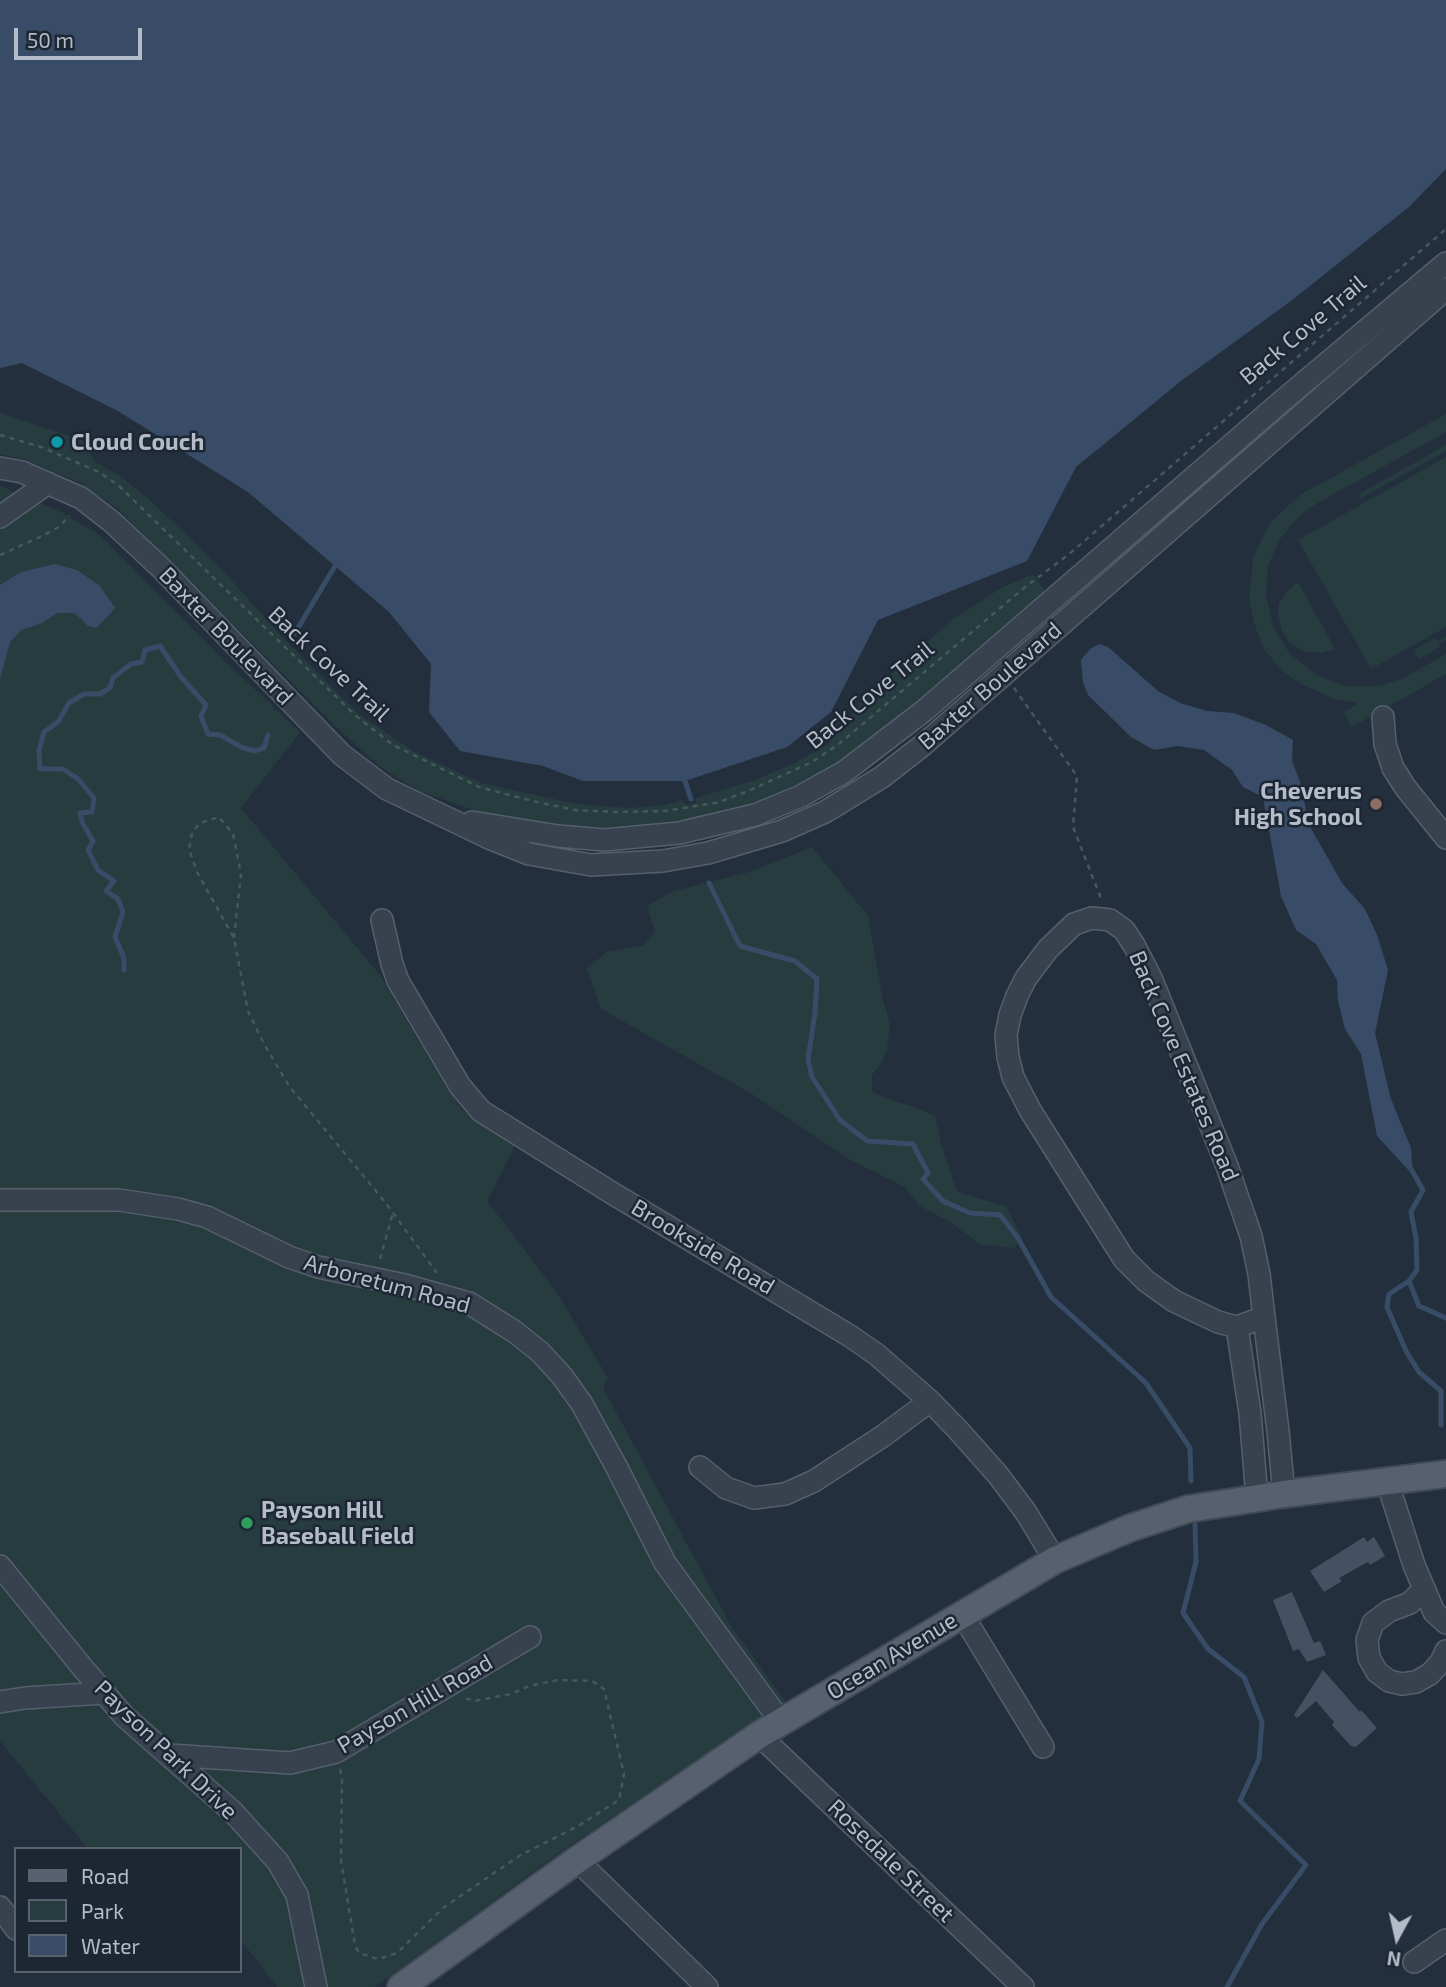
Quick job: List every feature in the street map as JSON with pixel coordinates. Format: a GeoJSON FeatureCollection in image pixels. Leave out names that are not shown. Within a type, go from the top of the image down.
{"type":"FeatureCollection","features":[{"type":"Feature","properties":{"kind":"main road","name":"Ocean Avenue"},"geometry":{"type":"LineString","coordinates":[[402,1987],[577,1860],[770,1728],[1055,1560],[1173,1513],[1284,1494],[1446,1474]]}},
{"type":"Feature","properties":{"kind":"street","name":"Baxter Boulevard"},"geometry":{"type":"LineString","coordinates":[[446,817],[558,836],[634,838],[722,824],[755,815],[801,796],[853,765],[925,710],[1446,263]]}},
{"type":"Feature","properties":{"kind":"street","name":"Baxter Boulevard"},"geometry":{"type":"LineString","coordinates":[[0,468],[22,472],[81,498],[112,522],[160,567],[350,762],[387,789],[529,854],[591,865],[663,861],[738,845],[782,831],[825,812],[883,777],[1446,289]]}},
{"type":"Feature","properties":{"kind":"street"},"geometry":{"type":"LineString","coordinates":[[0,517],[48,483]]}},
{"type":"Feature","properties":{"kind":"street"},"geometry":{"type":"LineString","coordinates":[[1383,718],[1385,744],[1393,768],[1446,838]]}},
{"type":"Feature","properties":{"kind":"street"},"geometry":{"type":"LineString","coordinates":[[1110,920],[1092,918],[1074,924],[1048,949],[1026,978],[1010,1015],[1006,1035],[1007,1057],[1013,1077],[1030,1110],[1124,1259],[1146,1281],[1201,1316],[1237,1327],[1264,1317]]}},
{"type":"Feature","properties":{"kind":"street","name":"Brookside Road"},"geometry":{"type":"LineString","coordinates":[[382,920],[391,964],[398,981],[460,1086],[481,1111],[876,1354],[930,1401],[998,1475],[1025,1511],[1055,1560]]}},
{"type":"Feature","properties":{"kind":"street","name":"Back Cove Estates Road"},"geometry":{"type":"LineString","coordinates":[[1110,920],[1124,930],[1151,978],[1227,1166],[1251,1236],[1259,1274],[1284,1494]]}},
{"type":"Feature","properties":{"kind":"street","name":"Arboretum Road"},"geometry":{"type":"LineString","coordinates":[[0,1200],[119,1200],[178,1209],[207,1217],[289,1257],[318,1267],[456,1298],[469,1303],[515,1332],[540,1352],[562,1376],[600,1434],[665,1563],[770,1728]]}},
{"type":"Feature","properties":{"kind":"street"},"geometry":{"type":"LineString","coordinates":[[1237,1327],[1250,1413],[1257,1498]]}},
{"type":"Feature","properties":{"kind":"street"},"geometry":{"type":"LineString","coordinates":[[700,1467],[726,1488],[754,1498],[785,1494],[814,1481],[883,1436],[930,1401]]}},
{"type":"Feature","properties":{"kind":"street"},"geometry":{"type":"LineString","coordinates":[[1387,1481],[1414,1565],[1424,1589],[1442,1615]]}},
{"type":"Feature","properties":{"kind":"street","name":"Payson Park Drive"},"geometry":{"type":"LineString","coordinates":[[0,1566],[124,1716],[256,1836],[288,1877],[302,1915],[317,1987]]}},
{"type":"Feature","properties":{"kind":"street"},"geometry":{"type":"LineString","coordinates":[[1424,1589],[1410,1603],[1389,1611],[1373,1623],[1367,1640],[1369,1658],[1377,1672],[1389,1681],[1402,1685],[1416,1682],[1430,1674],[1441,1662],[1446,1651]]}},
{"type":"Feature","properties":{"kind":"street"},"geometry":{"type":"LineString","coordinates":[[962,1614],[1043,1747]]}},
{"type":"Feature","properties":{"kind":"street","name":"Payson Hill Road"},"geometry":{"type":"LineString","coordinates":[[170,1755],[290,1763],[335,1752],[530,1637]]}},
{"type":"Feature","properties":{"kind":"street"},"geometry":{"type":"LineString","coordinates":[[0,1702],[104,1693]]}},
{"type":"Feature","properties":{"kind":"street","name":"Rosedale Street"},"geometry":{"type":"LineString","coordinates":[[770,1728],[1023,1987]]}},
{"type":"Feature","properties":{"kind":"street"},"geometry":{"type":"LineString","coordinates":[[577,1860],[707,1987]]}},
{"type":"Feature","properties":{"kind":"street"},"geometry":{"type":"LineString","coordinates":[[0,1907],[14,1926]]}},
{"type":"Feature","properties":{"kind":"street"},"geometry":{"type":"LineString","coordinates":[[1414,1962],[1446,1940]]}},
{"type":"Feature","properties":{"kind":"path","name":"Back Cove Trail"},"geometry":{"type":"LineString","coordinates":[[0,435],[41,447],[99,472],[118,485],[356,716],[393,745],[479,787],[537,802],[589,811],[664,811],[716,803],[736,796],[812,762],[839,744],[1024,588],[1068,555],[1446,229]]}},
{"type":"Feature","properties":{"kind":"path"},"geometry":{"type":"LineString","coordinates":[[0,555],[57,528],[69,516]]}},
{"type":"Feature","properties":{"kind":"path"},"geometry":{"type":"LineString","coordinates":[[1004,674],[1077,776],[1073,827],[1110,920]]}},
{"type":"Feature","properties":{"kind":"path"},"geometry":{"type":"LineString","coordinates":[[234,937],[197,872],[188,849],[192,833],[200,823],[219,817],[233,834],[241,874],[234,937],[248,1011],[263,1042],[289,1086],[393,1213],[456,1298]]}},
{"type":"Feature","properties":{"kind":"path"},"geometry":{"type":"LineString","coordinates":[[375,1280],[393,1213]]}},
{"type":"Feature","properties":{"kind":"path"},"geometry":{"type":"LineString","coordinates":[[335,1752],[342,1779],[341,1861],[355,1945],[359,1953],[378,1959],[397,1953],[443,1908],[519,1856],[578,1826],[619,1800],[624,1774],[604,1689],[592,1681],[558,1680],[529,1686],[511,1694],[474,1701],[443,1689]]}},
{"type":"Feature","properties":{"kind":"green space"},"geometry":{"type":"Polygon","coordinates":[[[0,413],[84,441],[94,461],[120,476],[151,501],[216,563],[283,638],[359,714],[413,751],[481,783],[577,804],[628,808],[666,805],[682,800],[686,805],[696,803],[696,798],[752,781],[793,764],[828,744],[848,717],[891,674],[952,620],[1001,588],[1033,574],[1050,598],[875,745],[759,811],[603,838],[511,823],[419,791],[381,767],[336,727],[117,508],[78,482],[26,460],[0,454],[0,413]]]}},
{"type":"Feature","properties":{"kind":"green space"},"geometry":{"type":"Polygon","coordinates":[[[1446,414],[1446,432],[1300,515],[1279,540],[1268,566],[1266,597],[1274,629],[1290,654],[1318,676],[1346,686],[1378,686],[1402,679],[1446,654],[1446,674],[1352,727],[1344,712],[1358,703],[1334,699],[1301,684],[1282,671],[1264,649],[1249,600],[1253,558],[1272,521],[1300,495],[1446,414]]]}},
{"type":"Feature","properties":{"kind":"green space"},"geometry":{"type":"Polygon","coordinates":[[[1446,445],[1446,451],[1361,498],[1359,494],[1446,445]]]}},
{"type":"Feature","properties":{"kind":"green space"},"geometry":{"type":"Polygon","coordinates":[[[1446,457],[1446,627],[1371,669],[1298,540],[1446,457]]]}},
{"type":"Feature","properties":{"kind":"green space"},"geometry":{"type":"Polygon","coordinates":[[[0,486],[63,513],[100,535],[300,732],[241,808],[379,974],[462,1110],[515,1145],[487,1201],[558,1294],[608,1378],[603,1388],[731,1626],[786,1702],[563,1850],[375,1987],[277,1987],[242,1942],[242,1847],[86,1847],[0,1741],[0,486]]]}},
{"type":"Feature","properties":{"kind":"green space"},"geometry":{"type":"Polygon","coordinates":[[[1298,582],[1335,649],[1321,653],[1303,651],[1288,641],[1282,631],[1278,615],[1279,603],[1286,592],[1298,582]]]}},
{"type":"Feature","properties":{"kind":"green space"},"geometry":{"type":"Polygon","coordinates":[[[1446,636],[1440,646],[1419,659],[1414,650],[1435,638],[1438,641],[1446,636]]]}},
{"type":"Feature","properties":{"kind":"green space"},"geometry":{"type":"Polygon","coordinates":[[[812,847],[868,916],[890,1025],[887,1049],[882,1062],[872,1075],[872,1091],[935,1116],[957,1192],[1005,1206],[1021,1235],[1015,1248],[980,1244],[950,1222],[920,1206],[905,1187],[852,1161],[752,1094],[601,1009],[587,968],[607,952],[643,946],[655,932],[647,906],[674,891],[746,873],[812,847]]]}},
{"type":"Feature","properties":{"kind":"water"},"geometry":{"type":"Polygon","coordinates":[[[0,0],[1446,0],[1446,169],[1409,207],[1291,301],[1181,381],[1076,467],[1027,561],[878,620],[831,712],[787,747],[685,781],[583,781],[543,766],[460,751],[429,712],[431,664],[389,612],[248,492],[118,411],[22,363],[0,368],[0,0]]]}},
{"type":"Feature","properties":{"kind":"water"},"geometry":{"type":"Polygon","coordinates":[[[55,564],[77,570],[100,586],[115,608],[97,628],[88,626],[75,613],[57,613],[42,623],[21,630],[10,642],[0,679],[0,585],[21,572],[55,564]]]}},
{"type":"Feature","properties":{"kind":"water"},"geometry":{"type":"Polygon","coordinates":[[[1099,644],[1108,647],[1158,691],[1180,703],[1207,711],[1234,713],[1266,725],[1293,740],[1292,761],[1301,784],[1309,825],[1342,883],[1365,909],[1388,970],[1375,1033],[1391,1099],[1411,1148],[1413,1175],[1377,1136],[1361,1054],[1345,1029],[1338,1001],[1337,980],[1316,944],[1296,930],[1281,896],[1263,797],[1243,787],[1232,770],[1204,750],[1178,746],[1154,750],[1131,737],[1088,695],[1083,682],[1081,660],[1090,649],[1099,644]]]}},
{"type":"Feature","properties":{"kind":"building"},"geometry":{"type":"Polygon","coordinates":[[[1364,1537],[1367,1542],[1374,1537],[1385,1556],[1339,1578],[1342,1581],[1324,1592],[1310,1571],[1364,1537]]]}},
{"type":"Feature","properties":{"kind":"building"},"geometry":{"type":"Polygon","coordinates":[[[1292,1592],[1314,1643],[1320,1641],[1326,1655],[1307,1662],[1299,1649],[1293,1651],[1273,1600],[1292,1592]]]}},
{"type":"Feature","properties":{"kind":"building"},"geometry":{"type":"Polygon","coordinates":[[[1323,1670],[1377,1728],[1356,1747],[1351,1746],[1332,1725],[1334,1722],[1316,1701],[1297,1718],[1294,1715],[1323,1670]]]}},
{"type":"Feature","properties":{"kind":"waterway"},"geometry":{"type":"LineString","coordinates":[[295,633],[335,566]]}},
{"type":"Feature","properties":{"kind":"waterway"},"geometry":{"type":"LineString","coordinates":[[124,970],[124,958],[115,937],[123,912],[118,899],[106,891],[114,881],[98,870],[88,850],[93,841],[80,813],[92,812],[94,798],[78,779],[63,769],[40,769],[39,750],[44,732],[58,722],[69,703],[84,694],[100,694],[110,688],[113,678],[131,664],[142,662],[145,650],[160,646],[181,677],[206,705],[201,716],[208,734],[220,735],[243,748],[255,751],[264,748],[268,735]]}},
{"type":"Feature","properties":{"kind":"waterway"},"geometry":{"type":"LineString","coordinates":[[685,781],[691,799]]}},
{"type":"Feature","properties":{"kind":"waterway"},"geometry":{"type":"LineString","coordinates":[[709,883],[740,946],[795,961],[817,979],[808,1059],[812,1077],[840,1120],[867,1141],[913,1144],[928,1173],[923,1179],[943,1201],[970,1213],[1000,1215],[1018,1238],[1051,1297],[1146,1383],[1190,1448],[1191,1481]]}},
{"type":"Feature","properties":{"kind":"waterway"},"geometry":{"type":"LineString","coordinates":[[1411,1169],[1423,1190],[1411,1212],[1416,1238],[1417,1270],[1409,1281],[1389,1294],[1387,1307],[1406,1351],[1419,1372],[1441,1391],[1441,1425]]}},
{"type":"Feature","properties":{"kind":"waterway"},"geometry":{"type":"LineString","coordinates":[[1409,1281],[1419,1306],[1446,1318]]}},
{"type":"Feature","properties":{"kind":"waterway"},"geometry":{"type":"LineString","coordinates":[[1195,1525],[1196,1562],[1183,1613],[1208,1649],[1244,1677],[1262,1722],[1259,1759],[1240,1801],[1306,1865],[1262,1924],[1227,1987]]}},
{"type":"Feature","properties":{"kind":"place","name":"Cloud Couch"},"geometry":{"type":"Point","coordinates":[57,442]}},
{"type":"Feature","properties":{"kind":"place","name":"Cheverus High School"},"geometry":{"type":"Point","coordinates":[1376,804]}},
{"type":"Feature","properties":{"kind":"place","name":"Payson Hill Baseball Field"},"geometry":{"type":"Point","coordinates":[247,1523]}}]}
